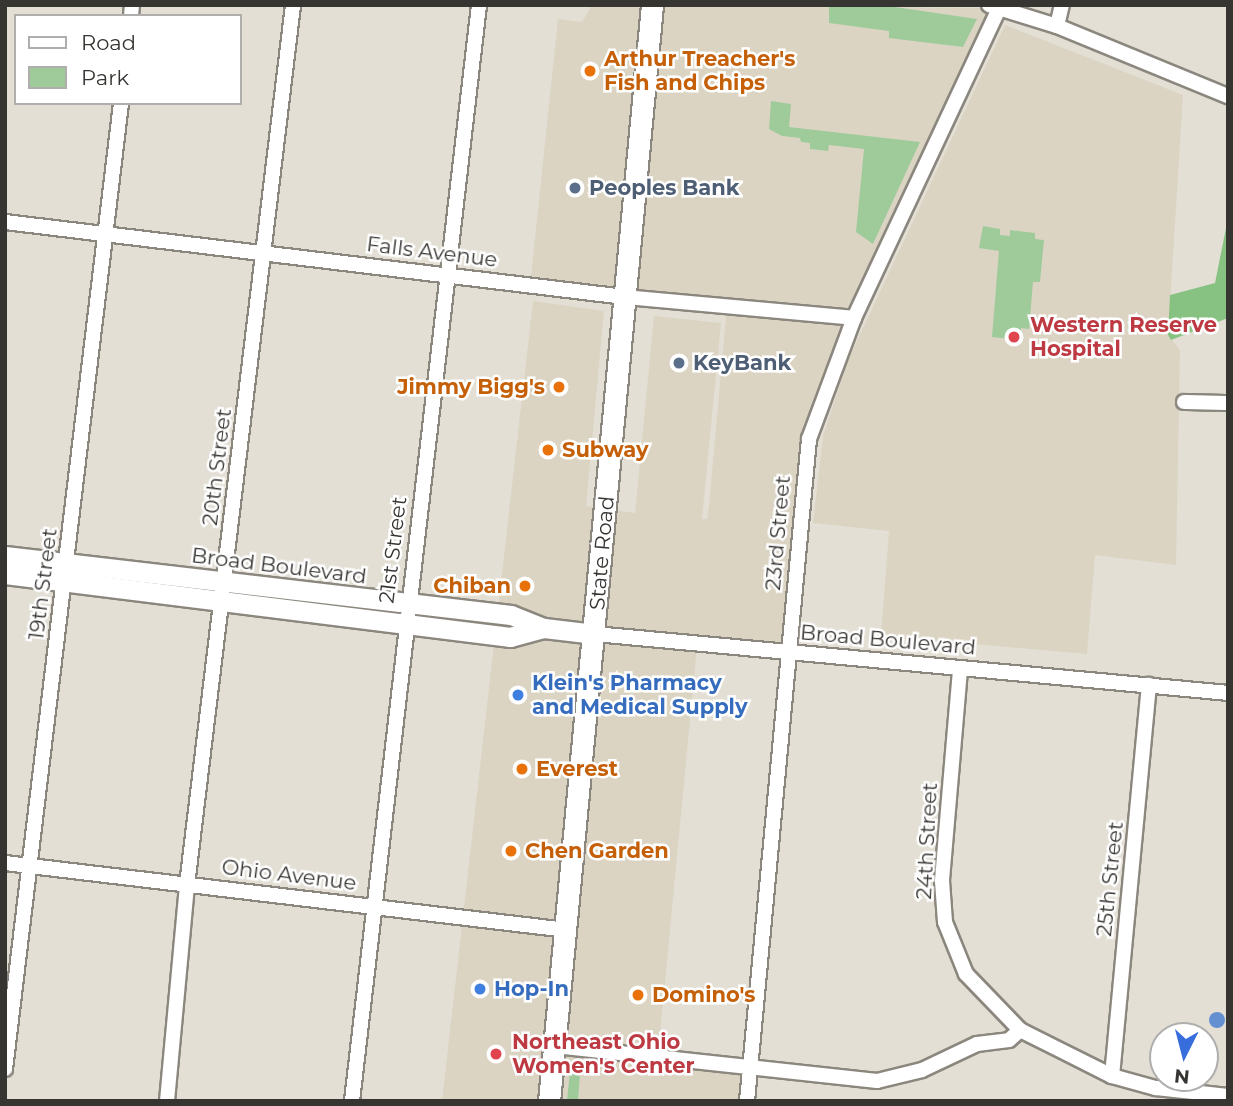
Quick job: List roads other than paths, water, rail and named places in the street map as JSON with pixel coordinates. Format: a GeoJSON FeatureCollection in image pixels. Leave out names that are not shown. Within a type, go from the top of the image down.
{"type":"FeatureCollection","features":[{"type":"Feature","properties":{"kind":"main road","name":"State Road"},"geometry":{"type":"LineString","coordinates":[[549,1101],[595,634],[652,5]]}},
{"type":"Feature","properties":{"kind":"main road","name":"Broad Boulevard"},"geometry":{"type":"LineString","coordinates":[[5,556],[65,573]]}},
{"type":"Feature","properties":{"kind":"main road","name":"Broad Boulevard"},"geometry":{"type":"LineString","coordinates":[[5,574],[65,573],[407,613],[510,637],[544,628],[595,634]]}},
{"type":"Feature","properties":{"kind":"street","name":"20th Street"},"geometry":{"type":"LineString","coordinates":[[167,1101],[187,884],[293,5]]}},
{"type":"Feature","properties":{"kind":"street","name":"21st Street"},"geometry":{"type":"LineString","coordinates":[[352,1101],[372,906],[479,5]]}},
{"type":"Feature","properties":{"kind":"street"},"geometry":{"type":"LineString","coordinates":[[1057,26],[1062,5]]}},
{"type":"Feature","properties":{"kind":"street"},"geometry":{"type":"LineString","coordinates":[[994,7],[1057,26],[1228,96]]}},
{"type":"Feature","properties":{"kind":"street","name":"23rd Street"},"geometry":{"type":"LineString","coordinates":[[747,1101],[809,439],[854,318],[994,7]]}},
{"type":"Feature","properties":{"kind":"street","name":"19th Street"},"geometry":{"type":"LineString","coordinates":[[5,1069],[121,105]]}},
{"type":"Feature","properties":{"kind":"street","name":"Falls Avenue"},"geometry":{"type":"LineString","coordinates":[[5,222],[625,297],[854,318]]}},
{"type":"Feature","properties":{"kind":"street"},"geometry":{"type":"LineString","coordinates":[[1184,402],[1228,403]]}},
{"type":"Feature","properties":{"kind":"street","name":"Broad Boulevard"},"geometry":{"type":"LineString","coordinates":[[595,634],[1228,693]]}},
{"type":"Feature","properties":{"kind":"street","name":"24th Street"},"geometry":{"type":"LineString","coordinates":[[960,670],[942,881],[945,922],[966,975],[1020,1030],[1112,1076],[1156,1088],[1228,1096]]}},
{"type":"Feature","properties":{"kind":"street","name":"25th Street"},"geometry":{"type":"LineString","coordinates":[[1112,1076],[1149,685]]}},
{"type":"Feature","properties":{"kind":"street","name":"Ohio Avenue"},"geometry":{"type":"LineString","coordinates":[[5,863],[567,929]]}},
{"type":"Feature","properties":{"kind":"street"},"geometry":{"type":"LineString","coordinates":[[555,1046],[877,1081],[922,1070],[977,1044],[1009,1040],[1020,1030]]}},
{"type":"Feature","properties":{"kind":"water"},"geometry":{"type":"Polygon","coordinates":[[[1217,1012],[1224,1017],[1223,1026],[1219,1027],[1219,1022],[1209,1020],[1211,1014],[1217,1012]]]}},
{"type":"Feature","properties":{"kind":"place","name":"Arthur Treacher's Fish and Chips"},"geometry":{"type":"Point","coordinates":[590,71]}},
{"type":"Feature","properties":{"kind":"place","name":"Peoples Bank"},"geometry":{"type":"Point","coordinates":[575,188]}},
{"type":"Feature","properties":{"kind":"place","name":"Western Reserve Hospital"},"geometry":{"type":"Point","coordinates":[1014,337]}},
{"type":"Feature","properties":{"kind":"place","name":"KeyBank"},"geometry":{"type":"Point","coordinates":[679,363]}},
{"type":"Feature","properties":{"kind":"place","name":"Jimmy Bigg's"},"geometry":{"type":"Point","coordinates":[559,387]}},
{"type":"Feature","properties":{"kind":"place","name":"Subway"},"geometry":{"type":"Point","coordinates":[548,450]}},
{"type":"Feature","properties":{"kind":"place","name":"Chiban"},"geometry":{"type":"Point","coordinates":[525,586]}},
{"type":"Feature","properties":{"kind":"place","name":"Klein's Pharmacy and Medical Supply"},"geometry":{"type":"Point","coordinates":[518,695]}},
{"type":"Feature","properties":{"kind":"place","name":"Everest"},"geometry":{"type":"Point","coordinates":[522,769]}},
{"type":"Feature","properties":{"kind":"place","name":"Chen Garden"},"geometry":{"type":"Point","coordinates":[511,851]}},
{"type":"Feature","properties":{"kind":"place","name":"Hop-In"},"geometry":{"type":"Point","coordinates":[480,989]}},
{"type":"Feature","properties":{"kind":"place","name":"Domino's"},"geometry":{"type":"Point","coordinates":[638,995]}},
{"type":"Feature","properties":{"kind":"place","name":"Northeast Ohio Women's Center"},"geometry":{"type":"Point","coordinates":[496,1054]}}]}
